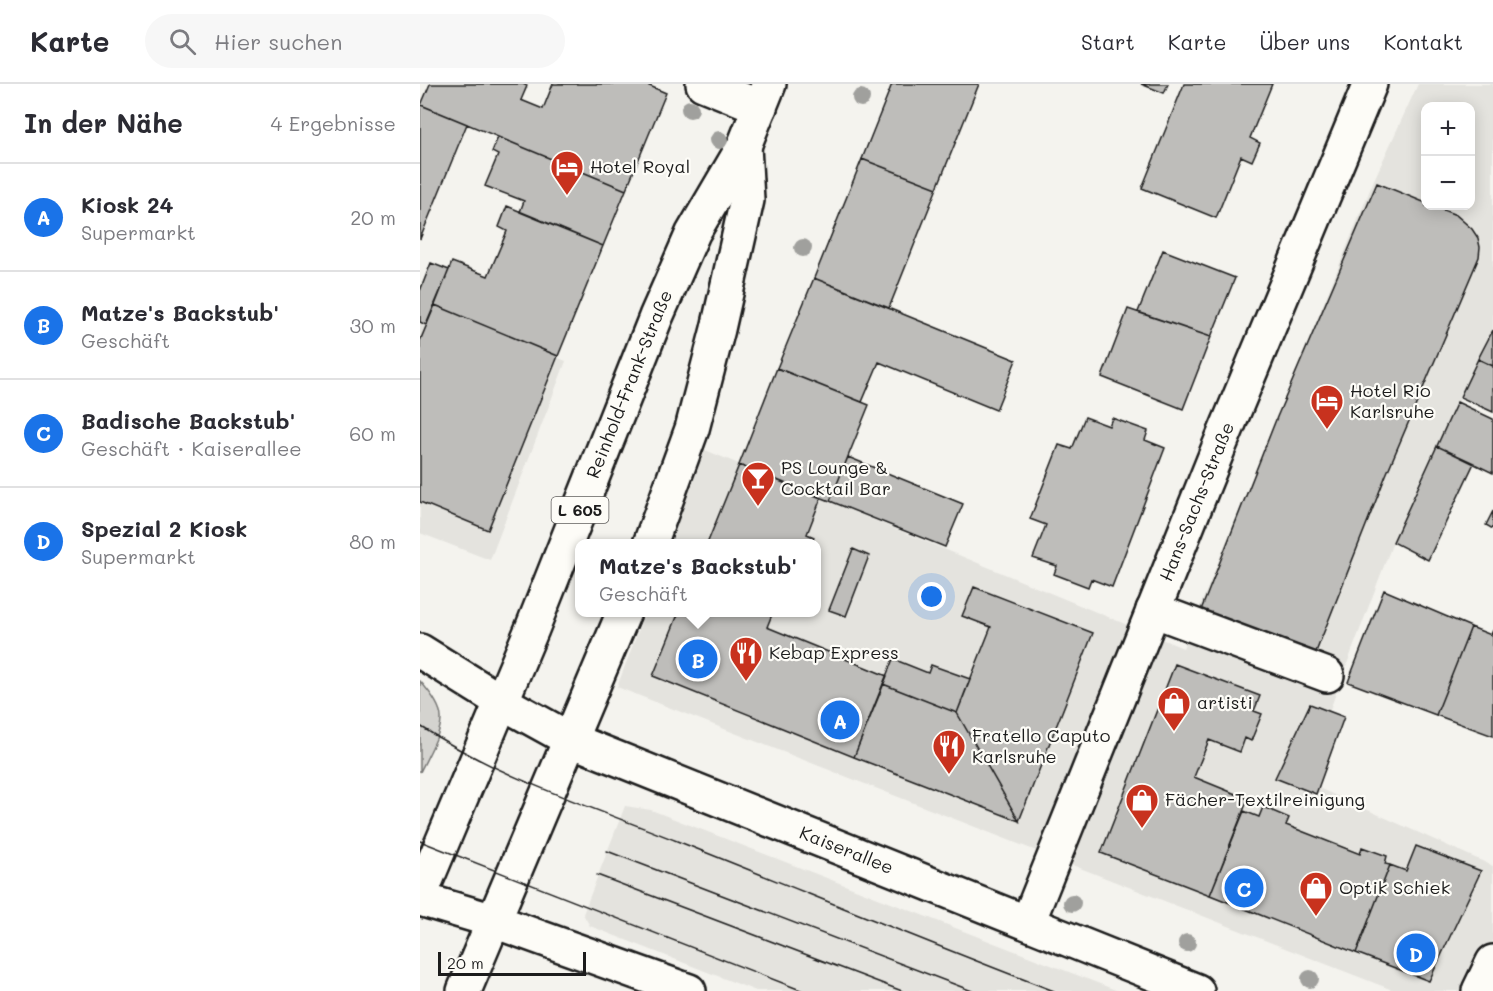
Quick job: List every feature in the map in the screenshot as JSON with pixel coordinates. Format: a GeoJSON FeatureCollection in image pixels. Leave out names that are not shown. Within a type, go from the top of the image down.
{"type":"FeatureCollection","features":[{"type":"Feature","properties":{"kind":"main road"},"geometry":{"type":"LineString","coordinates":[[703,84],[765,95]]}},
{"type":"Feature","properties":{"kind":"main road","name":"Hans-Sachs-Straße"},"geometry":{"type":"LineString","coordinates":[[1028,922],[1219,447],[1370,84]]}},
{"type":"Feature","properties":{"kind":"main road","name":"Reinhold-Frank-Straße"},"geometry":{"type":"LineString","coordinates":[[420,897],[502,702],[656,317],[688,244],[744,146],[765,95]]}},
{"type":"Feature","properties":{"kind":"main road","name":"Reinhold-Frank-Straße"},"geometry":{"type":"LineString","coordinates":[[651,539],[692,429],[718,329],[747,200],[744,146]]}},
{"type":"Feature","properties":{"kind":"main road"},"geometry":{"type":"LineString","coordinates":[[1153,610],[1327,675]]}},
{"type":"Feature","properties":{"kind":"main road"},"geometry":{"type":"LineString","coordinates":[[464,991],[622,617]]}},
{"type":"Feature","properties":{"kind":"main road","name":"Kaiserallee"},"geometry":{"type":"LineString","coordinates":[[420,651],[502,702],[571,740],[1197,991]]}},
{"type":"Feature","properties":{"kind":"main road"},"geometry":{"type":"LineString","coordinates":[[420,897],[494,921],[688,991]]}},
{"type":"Feature","properties":{"kind":"main road"},"geometry":{"type":"LineString","coordinates":[[1479,991],[1493,963]]}},
{"type":"Feature","properties":{"kind":"main road"},"geometry":{"type":"LineString","coordinates":[[615,991],[630,988],[688,991]]}},
{"type":"Feature","properties":{"kind":"shaded area"},"geometry":{"type":"Polygon","coordinates":[[[1418,84],[1493,84],[1493,328],[1393,542],[1303,781],[1493,866],[1493,991],[1395,991],[617,687],[643,617],[821,617],[821,539],[672,539],[705,450],[1183,648],[1374,180],[1418,84]]]}},
{"type":"Feature","properties":{"kind":"shaded area"},"geometry":{"type":"Polygon","coordinates":[[[420,302],[566,361],[490,560],[420,533],[420,302]]]}},
{"type":"Feature","properties":{"kind":"shaded area"},"geometry":{"type":"Polygon","coordinates":[[[420,681],[436,703],[441,724],[420,772],[420,681]]]}},
{"type":"Feature","properties":{"kind":"shaded area"},"geometry":{"type":"Polygon","coordinates":[[[625,806],[651,810],[1118,991],[756,991],[590,926],[583,914],[625,806]]]}},
{"type":"Feature","properties":{"kind":"building"},"geometry":{"type":"Polygon","coordinates":[[[430,84],[523,84],[527,86],[521,100],[543,109],[553,84],[645,84],[666,93],[626,190],[421,105],[430,84]]]}},
{"type":"Feature","properties":{"kind":"building"},"geometry":{"type":"Polygon","coordinates":[[[892,84],[979,84],[937,188],[862,159],[892,84]]]}},
{"type":"Feature","properties":{"kind":"building"},"geometry":{"type":"Polygon","coordinates":[[[1141,84],[1168,84],[1164,93],[1141,84]]]}},
{"type":"Feature","properties":{"kind":"building"},"geometry":{"type":"Polygon","coordinates":[[[1184,84],[1272,84],[1250,138],[1260,143],[1252,161],[1241,156],[1216,218],[1142,188],[1184,84]]]}},
{"type":"Feature","properties":{"kind":"building"},"geometry":{"type":"Polygon","coordinates":[[[421,105],[467,124],[420,239],[420,107],[421,105]]]}},
{"type":"Feature","properties":{"kind":"building","name":"Hotel Royal"},"geometry":{"type":"Polygon","coordinates":[[[498,137],[626,190],[603,246],[520,212],[524,201],[485,186],[498,155],[492,152],[498,137]]]}},
{"type":"Feature","properties":{"kind":"building"},"geometry":{"type":"Polygon","coordinates":[[[862,159],[937,188],[889,308],[814,278],[862,159]]]}},
{"type":"Feature","properties":{"kind":"building"},"geometry":{"type":"Polygon","coordinates":[[[1377,183],[1421,201],[1421,210],[1443,210],[1456,215],[1472,229],[1478,238],[1479,257],[1386,475],[1316,652],[1201,610],[1277,417],[1377,183]]]}},
{"type":"Feature","properties":{"kind":"building"},"geometry":{"type":"Polygon","coordinates":[[[507,206],[603,246],[558,356],[435,305],[452,262],[488,276],[507,231],[499,227],[507,206]]]}},
{"type":"Feature","properties":{"kind":"building"},"geometry":{"type":"Polygon","coordinates":[[[1163,250],[1235,278],[1211,337],[1138,312],[1163,250]]]}},
{"type":"Feature","properties":{"kind":"building"},"geometry":{"type":"Polygon","coordinates":[[[431,263],[449,270],[426,325],[420,322],[420,291],[431,263]]]}},
{"type":"Feature","properties":{"kind":"building"},"geometry":{"type":"Polygon","coordinates":[[[814,278],[1016,360],[996,410],[879,362],[862,402],[777,368],[814,278]]]}},
{"type":"Feature","properties":{"kind":"building"},"geometry":{"type":"Polygon","coordinates":[[[435,305],[558,356],[488,530],[420,502],[420,341],[435,305]]]}},
{"type":"Feature","properties":{"kind":"building"},"geometry":{"type":"Polygon","coordinates":[[[1128,309],[1211,337],[1183,409],[1102,377],[1128,309]]]}},
{"type":"Feature","properties":{"kind":"building"},"geometry":{"type":"Polygon","coordinates":[[[1493,330],[1493,366],[1478,359],[1493,330]]]}},
{"type":"Feature","properties":{"kind":"building"},"geometry":{"type":"Polygon","coordinates":[[[1478,359],[1493,366],[1493,412],[1460,397],[1478,359]]]}},
{"type":"Feature","properties":{"kind":"building"},"geometry":{"type":"Polygon","coordinates":[[[777,368],[869,405],[830,501],[739,465],[777,368]]]}},
{"type":"Feature","properties":{"kind":"building"},"geometry":{"type":"Polygon","coordinates":[[[1457,402],[1493,419],[1493,473],[1437,446],[1457,402]]]}},
{"type":"Feature","properties":{"kind":"building"},"geometry":{"type":"Polygon","coordinates":[[[1085,417],[1109,426],[1112,418],[1148,431],[1145,440],[1165,448],[1112,587],[1091,579],[1088,587],[1054,574],[1057,566],[1033,558],[1046,525],[1030,519],[1059,445],[1072,449],[1085,417]]]}},
{"type":"Feature","properties":{"kind":"building"},"geometry":{"type":"Polygon","coordinates":[[[1437,446],[1474,463],[1428,560],[1393,542],[1437,446]]]}},
{"type":"Feature","properties":{"kind":"building"},"geometry":{"type":"Polygon","coordinates":[[[848,457],[963,504],[945,547],[830,501],[848,457]]]}},
{"type":"Feature","properties":{"kind":"building"},"geometry":{"type":"Polygon","coordinates":[[[739,465],[821,498],[807,534],[814,537],[813,539],[709,539],[739,465]]]}},
{"type":"Feature","properties":{"kind":"building"},"geometry":{"type":"Polygon","coordinates":[[[1493,511],[1493,529],[1486,525],[1493,511]]]}},
{"type":"Feature","properties":{"kind":"building"},"geometry":{"type":"Polygon","coordinates":[[[853,549],[869,556],[846,616],[829,610],[853,549]]]}},
{"type":"Feature","properties":{"kind":"building"},"geometry":{"type":"Polygon","coordinates":[[[974,587],[1093,633],[1019,821],[957,713],[991,627],[962,616],[974,587]]]}},
{"type":"Feature","properties":{"kind":"building"},"geometry":{"type":"Polygon","coordinates":[[[1384,590],[1471,627],[1436,715],[1348,682],[1384,590]]]}},
{"type":"Feature","properties":{"kind":"building"},"geometry":{"type":"Polygon","coordinates":[[[677,617],[771,617],[767,627],[887,676],[854,757],[653,676],[677,617]]]}},
{"type":"Feature","properties":{"kind":"building"},"geometry":{"type":"Polygon","coordinates":[[[1471,627],[1491,635],[1493,630],[1493,736],[1436,715],[1471,627]]]}},
{"type":"Feature","properties":{"kind":"building"},"geometry":{"type":"Polygon","coordinates":[[[893,659],[928,673],[931,665],[970,679],[957,713],[883,684],[893,659]]]}},
{"type":"Feature","properties":{"kind":"building"},"geometry":{"type":"Polygon","coordinates":[[[1175,664],[1260,696],[1254,711],[1262,714],[1251,741],[1245,738],[1240,752],[1209,740],[1194,777],[1248,799],[1210,895],[1101,853],[1175,664]]]}},
{"type":"Feature","properties":{"kind":"building"},"geometry":{"type":"Polygon","coordinates":[[[883,684],[957,713],[1019,821],[854,757],[883,684]]]}},
{"type":"Feature","properties":{"kind":"building"},"geometry":{"type":"Polygon","coordinates":[[[1310,704],[1344,717],[1316,794],[1275,778],[1310,704]]]}},
{"type":"Feature","properties":{"kind":"building"},"geometry":{"type":"Polygon","coordinates":[[[1263,807],[1289,818],[1286,825],[1360,854],[1362,847],[1387,856],[1385,864],[1390,865],[1356,953],[1210,895],[1244,811],[1259,817],[1263,807]]]}},
{"type":"Feature","properties":{"kind":"building"},"geometry":{"type":"Polygon","coordinates":[[[1416,846],[1481,871],[1429,981],[1356,953],[1390,865],[1406,871],[1416,846]]]}},
{"type":"Feature","properties":{"kind":"tram line"},"geometry":{"type":"LineString","coordinates":[[420,726],[482,761],[546,790],[1054,991]]}},
{"type":"Feature","properties":{"kind":"tram line"},"geometry":{"type":"LineString","coordinates":[[420,841],[803,991]]}},
{"type":"Feature","properties":{"kind":"tram line"},"geometry":{"type":"LineString","coordinates":[[607,851],[972,991]]}},
{"type":"Feature","properties":{"kind":"tram line"},"geometry":{"type":"LineString","coordinates":[[597,875],[902,991]]}},
{"type":"Feature","properties":{"kind":"place","name":"Hotel Royal"},"geometry":{"type":"Point","coordinates":[567,196]}},
{"type":"Feature","properties":{"kind":"place","name":"Hotel Rio Karlsruhe"},"geometry":{"type":"Point","coordinates":[1327,430]}},
{"type":"Feature","properties":{"kind":"place","name":"PS Lounge & Cocktail Bar"},"geometry":{"type":"Point","coordinates":[758,507]}},
{"type":"Feature","properties":{"kind":"place","name":"Matze's Backstub'"},"geometry":{"type":"Point","coordinates":[698,659]}},
{"type":"Feature","properties":{"kind":"place","name":"Kebap Express"},"geometry":{"type":"Point","coordinates":[746,682]}},
{"type":"Feature","properties":{"kind":"place","name":"Kiosk 24"},"geometry":{"type":"Point","coordinates":[840,720]}},
{"type":"Feature","properties":{"kind":"place","name":"artisti"},"geometry":{"type":"Point","coordinates":[1174,732]}},
{"type":"Feature","properties":{"kind":"place","name":"Fratello Caputo Karlsruhe"},"geometry":{"type":"Point","coordinates":[949,775]}},
{"type":"Feature","properties":{"kind":"place","name":"Fächer-Textilreinigung"},"geometry":{"type":"Point","coordinates":[1142,829]}},
{"type":"Feature","properties":{"kind":"place","name":"Badische Backstub'"},"geometry":{"type":"Point","coordinates":[1244,888]}},
{"type":"Feature","properties":{"kind":"place","name":"Optik Schiek"},"geometry":{"type":"Point","coordinates":[1316,917]}},
{"type":"Feature","properties":{"kind":"place","name":"Spezial 2 Kiosk"},"geometry":{"type":"Point","coordinates":[1416,953]}}]}
